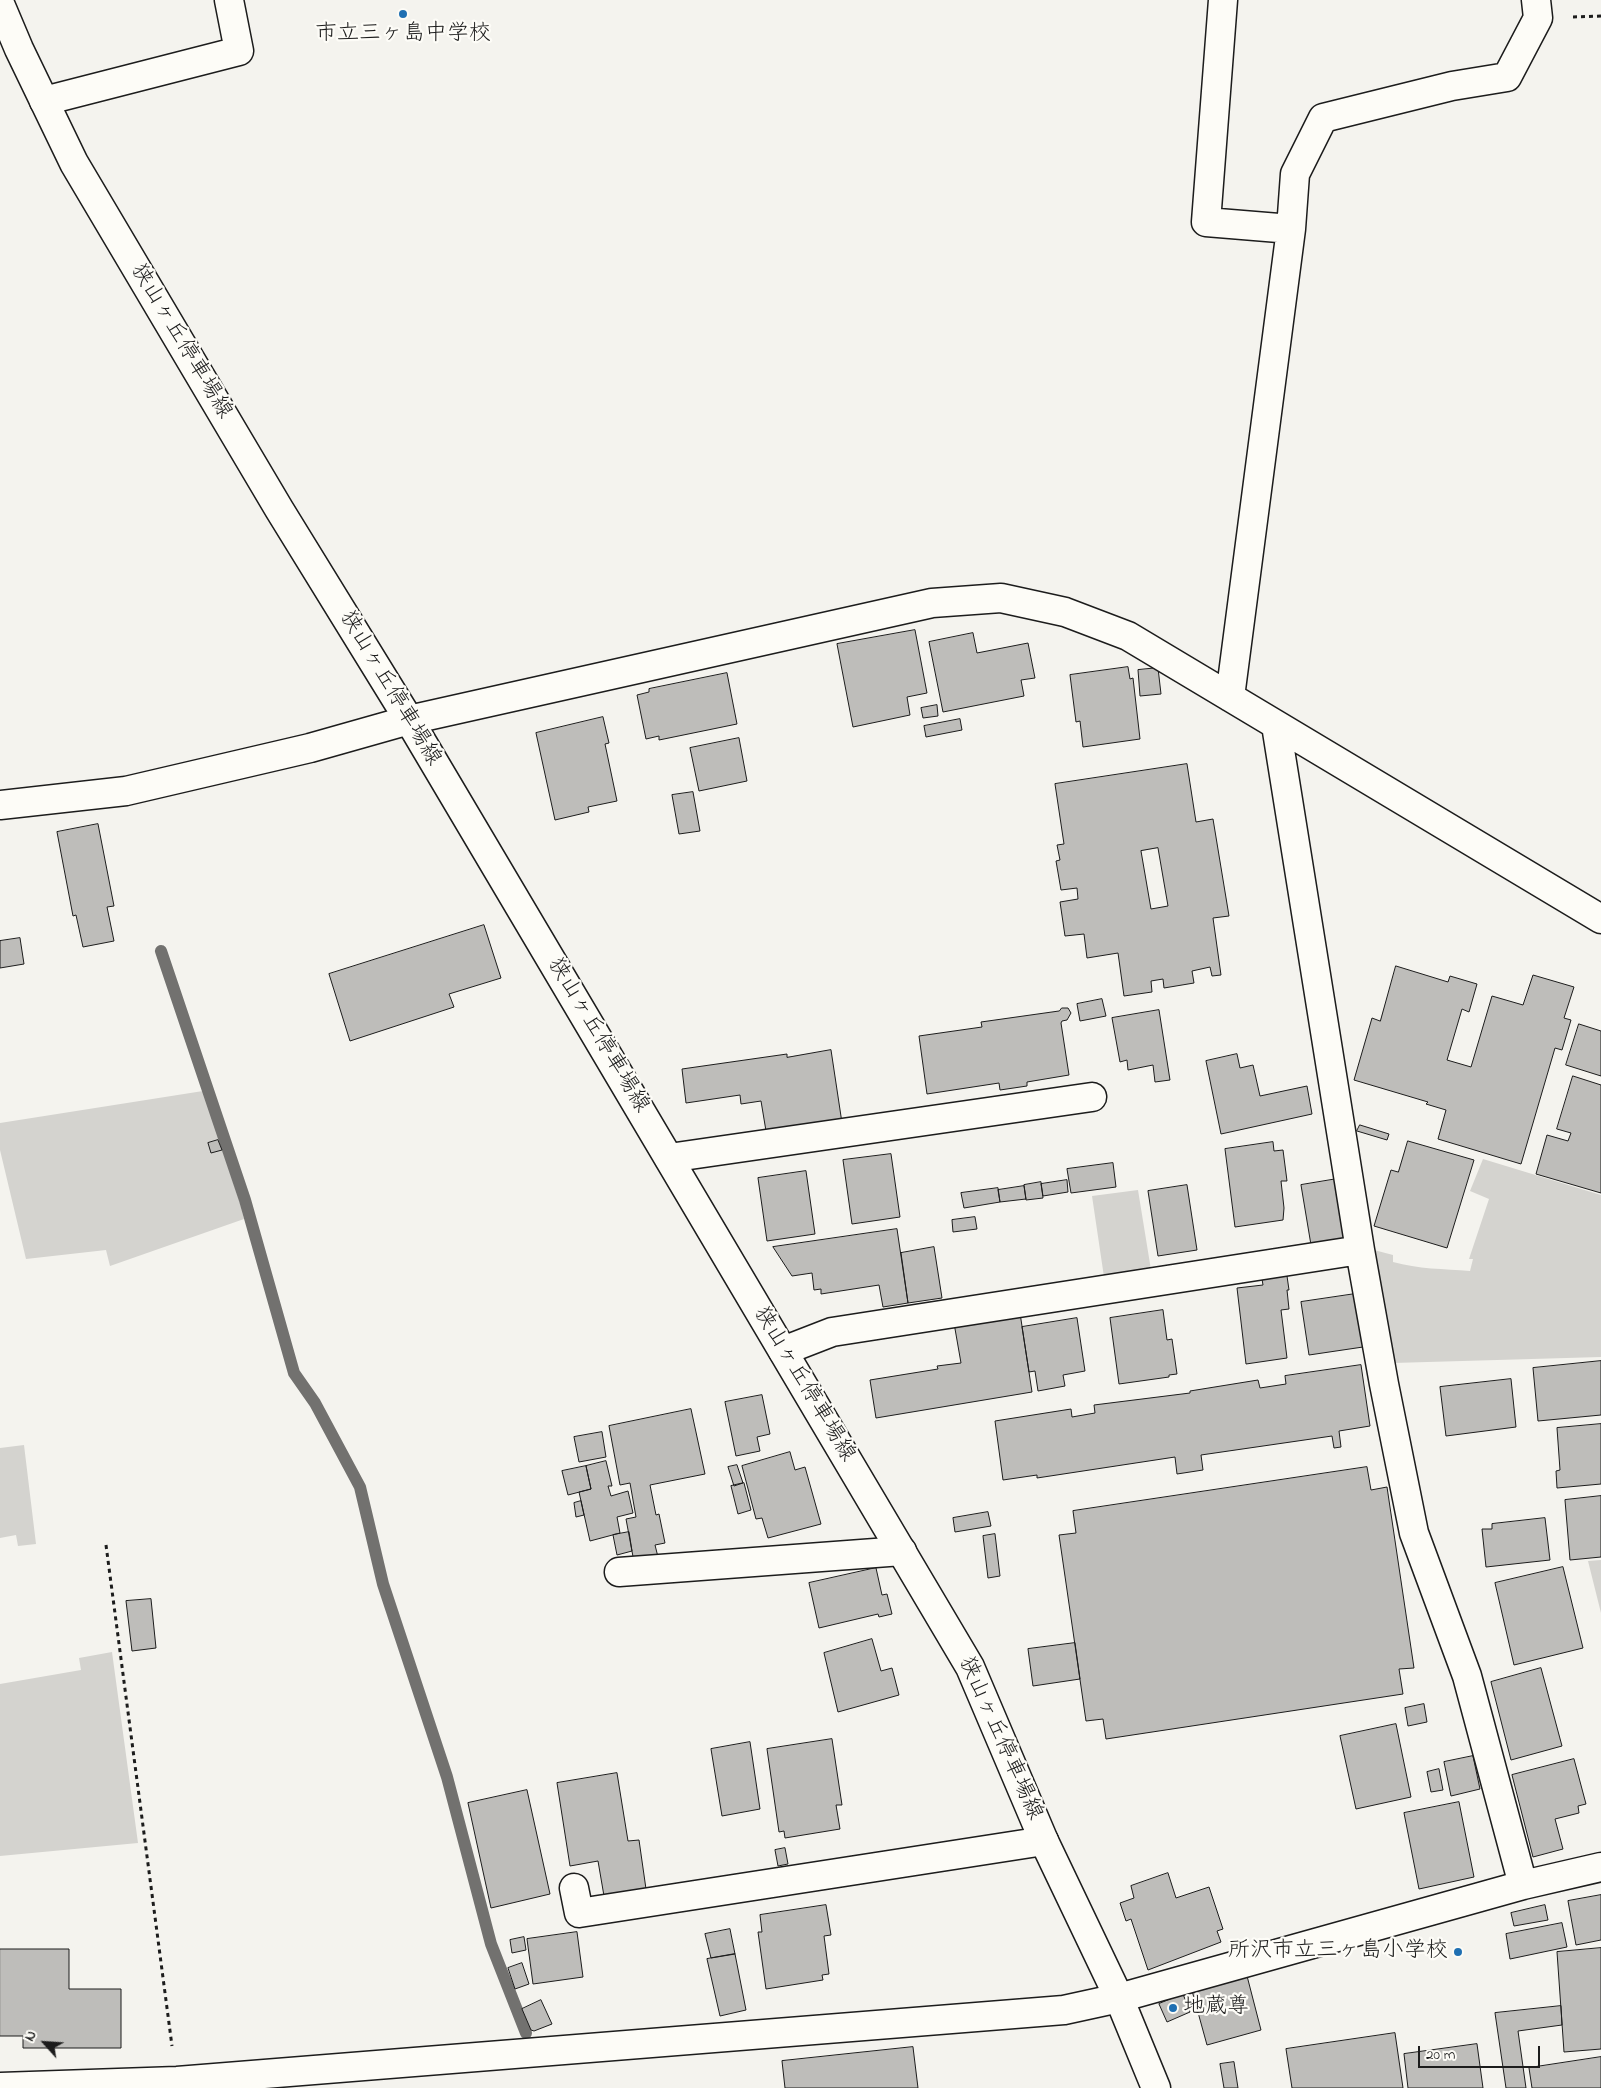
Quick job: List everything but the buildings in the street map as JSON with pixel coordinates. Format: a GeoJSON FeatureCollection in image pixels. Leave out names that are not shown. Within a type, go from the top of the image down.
{"type":"FeatureCollection","features":[{"type":"Feature","properties":{"kind":"street"},"geometry":{"type":"LineString","coordinates":[[44,101],[239,51],[229,0]]}},
{"type":"Feature","properties":{"kind":"street"},"geometry":{"type":"LineString","coordinates":[[1223,0],[1206,222],[1291,229]]}},
{"type":"Feature","properties":{"kind":"street"},"geometry":{"type":"LineString","coordinates":[[1230,697],[1291,229],[1295,174],[1323,118],[1452,86],[1507,77],[1538,18],[1536,0]]}},
{"type":"Feature","properties":{"kind":"street","name":"狭山ヶ丘停車場線"},"geometry":{"type":"LineString","coordinates":[[0,4],[44,101],[79,171],[279,509],[409,720],[970,1666],[1044,1840],[1119,1998],[1156,2088]]}},
{"type":"Feature","properties":{"kind":"street"},"geometry":{"type":"LineString","coordinates":[[0,805],[126,791],[310,748],[409,720],[932,603],[1001,598],[1065,612],[1128,636],[1601,919]]}},
{"type":"Feature","properties":{"kind":"street"},"geometry":{"type":"LineString","coordinates":[[1276,725],[1360,1250],[1384,1384],[1414,1533],[1468,1676],[1523,1885]]}},
{"type":"Feature","properties":{"kind":"street"},"geometry":{"type":"LineString","coordinates":[[669,1158],[1092,1097]]}},
{"type":"Feature","properties":{"kind":"street"},"geometry":{"type":"LineString","coordinates":[[783,1351],[832,1332],[1360,1250]]}},
{"type":"Feature","properties":{"kind":"street"},"geometry":{"type":"LineString","coordinates":[[619,1572],[902,1552]]}},
{"type":"Feature","properties":{"kind":"street"},"geometry":{"type":"LineString","coordinates":[[574,1888],[579,1913],[1044,1840]]}},
{"type":"Feature","properties":{"kind":"street"},"geometry":{"type":"LineString","coordinates":[[0,2087],[177,2085],[1064,2010],[1119,1998],[1523,1885],[1601,1868]]}},
{"type":"Feature","properties":{"kind":"path"},"geometry":{"type":"LineString","coordinates":[[106,1544],[177,2085]]}},
{"type":"Feature","properties":{"kind":"shaded area"},"geometry":{"type":"Polygon","coordinates":[[[203,1091],[244,1219],[110,1266],[106,1250],[26,1259],[0,1150],[0,1123],[203,1091]]]}},
{"type":"Feature","properties":{"kind":"shaded area"},"geometry":{"type":"Polygon","coordinates":[[[1483,1159],[1601,1195],[1601,1357],[1393,1363],[1374,1250],[1393,1255],[1393,1262],[1402,1264],[1470,1271],[1473,1259],[1469,1259],[1489,1199],[1470,1191],[1483,1159]]]}},
{"type":"Feature","properties":{"kind":"shaded area"},"geometry":{"type":"Polygon","coordinates":[[[1138,1190],[1151,1270],[1104,1277],[1092,1196],[1138,1190]]]}},
{"type":"Feature","properties":{"kind":"shaded area"},"geometry":{"type":"Polygon","coordinates":[[[24,1445],[36,1544],[18,1546],[16,1535],[0,1538],[0,1448],[24,1445]]]}},
{"type":"Feature","properties":{"kind":"shaded area"},"geometry":{"type":"Polygon","coordinates":[[[1601,1560],[1601,1613],[1588,1561],[1601,1560]]]}},
{"type":"Feature","properties":{"kind":"shaded area"},"geometry":{"type":"Polygon","coordinates":[[[112,1652],[138,1843],[0,1856],[0,1684],[81,1670],[79,1658],[112,1652]]]}},
{"type":"Feature","properties":{"kind":"waterway"},"geometry":{"type":"LineString","coordinates":[[161,951],[245,1200],[294,1373],[315,1403],[360,1487],[383,1584],[447,1777],[491,1944],[526,2033]]}},
{"type":"Feature","properties":{"kind":"place","name":"市立三ヶ島中学校"},"geometry":{"type":"Point","coordinates":[403,14]}},
{"type":"Feature","properties":{"kind":"place","name":"所沢市立三ヶ島小学校"},"geometry":{"type":"Point","coordinates":[1458,1952]}},
{"type":"Feature","properties":{"kind":"place","name":"地蔵尊"},"geometry":{"type":"Point","coordinates":[1173,2008]}}]}
